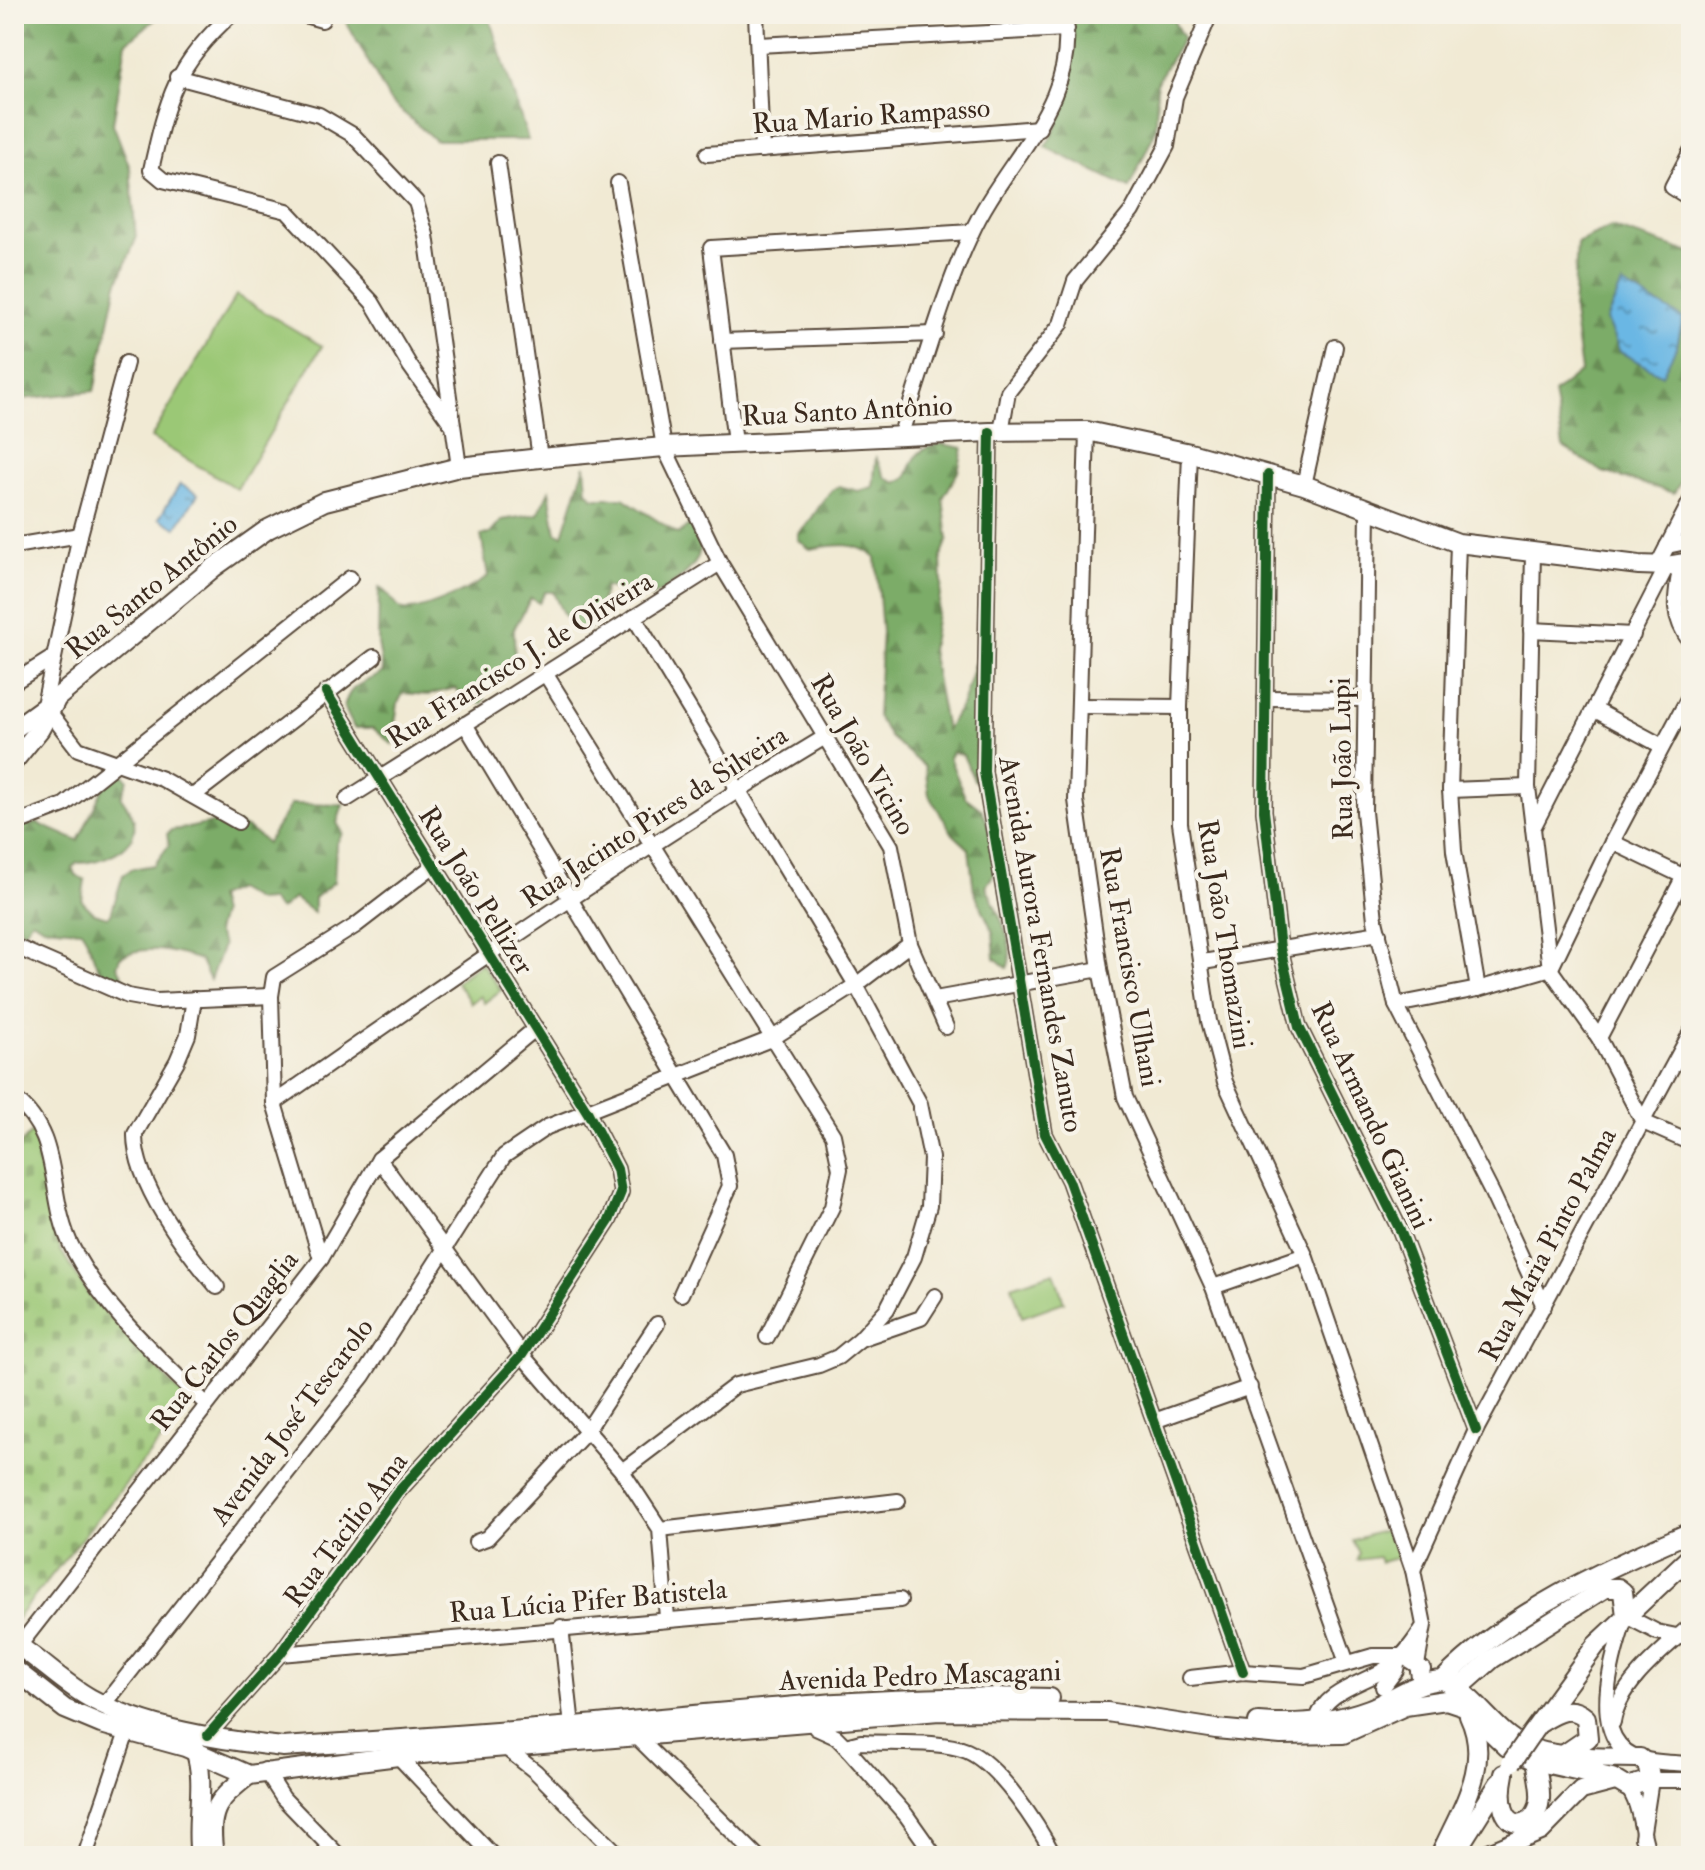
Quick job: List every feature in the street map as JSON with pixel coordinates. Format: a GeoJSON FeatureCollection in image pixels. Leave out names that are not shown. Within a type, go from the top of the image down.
{"type":"FeatureCollection","features":[{"type":"Feature","properties":{"kind":"main road","name":"Rua Santo Antônio"},"geometry":{"type":"LineString","coordinates":[[14,729],[50,705],[213,568],[268,529],[325,501],[459,467],[540,458],[735,443],[1087,431],[1190,453],[1304,485],[1458,543],[1533,553],[1674,564]]}},
{"type":"Feature","properties":{"kind":"main road","name":"Rua Santo Antônio"},"geometry":{"type":"LineString","coordinates":[[14,761],[40,729],[50,705]]}},
{"type":"Feature","properties":{"kind":"main road","name":"Avenida Pedro Mascagani"},"geometry":{"type":"LineString","coordinates":[[1322,1728],[1396,1698],[1441,1686],[1459,1664],[1516,1621],[1615,1564],[1691,1532]]}},
{"type":"Feature","properties":{"kind":"main road"},"geometry":{"type":"LineString","coordinates":[[1453,1856],[1534,1729],[1596,1645],[1691,1556]]}},
{"type":"Feature","properties":{"kind":"main road","name":"Avenida Pedro Mascagani"},"geometry":{"type":"LineString","coordinates":[[16,1646],[104,1705],[235,1742],[283,1747],[842,1710],[989,1696],[1095,1700],[1205,1717],[1322,1728],[1343,1734],[1405,1706],[1492,1659],[1605,1588],[1618,1588],[1623,1592],[1626,1616]]}},
{"type":"Feature","properties":{"kind":"main road"},"geometry":{"type":"LineString","coordinates":[[14,1669],[65,1709],[127,1732],[195,1750],[257,1772]]}},
{"type":"Feature","properties":{"kind":"main road"},"geometry":{"type":"LineString","coordinates":[[1405,1706],[1441,1686]]}},
{"type":"Feature","properties":{"kind":"main road"},"geometry":{"type":"LineString","coordinates":[[1441,1686],[1511,1739],[1539,1752],[1640,1758],[1647,1764],[1651,1780],[1618,1782],[1581,1790],[1541,1831],[1485,1855]]}},
{"type":"Feature","properties":{"kind":"main road"},"geometry":{"type":"LineString","coordinates":[[1441,1686],[1507,1747],[1535,1761],[1618,1782]]}},
{"type":"Feature","properties":{"kind":"main road"},"geometry":{"type":"LineString","coordinates":[[1440,1856],[1479,1758],[1477,1735],[1441,1686]]}},
{"type":"Feature","properties":{"kind":"main road"},"geometry":{"type":"LineString","coordinates":[[1534,1729],[1565,1710],[1583,1714],[1590,1727],[1588,1738],[1566,1753]]}},
{"type":"Feature","properties":{"kind":"main road","name":"Avenida Pedro Mascagani"},"geometry":{"type":"LineString","coordinates":[[257,1772],[398,1756],[663,1735],[811,1712]]}},
{"type":"Feature","properties":{"kind":"main road"},"geometry":{"type":"LineString","coordinates":[[235,1742],[249,1747],[257,1772]]}},
{"type":"Feature","properties":{"kind":"main road"},"geometry":{"type":"LineString","coordinates":[[195,1750],[200,1764],[196,1832],[200,1856]]}},
{"type":"Feature","properties":{"kind":"main road"},"geometry":{"type":"LineString","coordinates":[[1615,1757],[1607,1767],[1618,1782]]}},
{"type":"Feature","properties":{"kind":"main road"},"geometry":{"type":"LineString","coordinates":[[1508,1768],[1499,1799],[1502,1812],[1511,1821],[1524,1822],[1537,1812],[1540,1798],[1535,1761]]}},
{"type":"Feature","properties":{"kind":"main road"},"geometry":{"type":"LineString","coordinates":[[214,1856],[211,1820],[215,1808],[257,1772]]}},
{"type":"Feature","properties":{"kind":"street"},"geometry":{"type":"LineString","coordinates":[[232,14],[177,77],[168,95],[151,170],[157,177],[287,211],[372,302],[410,366],[450,422]]}},
{"type":"Feature","properties":{"kind":"street"},"geometry":{"type":"LineString","coordinates":[[301,14],[322,20]]}},
{"type":"Feature","properties":{"kind":"street"},"geometry":{"type":"LineString","coordinates":[[756,14],[762,150]]}},
{"type":"Feature","properties":{"kind":"street"},"geometry":{"type":"LineString","coordinates":[[900,436],[971,232],[1052,104],[1067,29],[1064,14]]}},
{"type":"Feature","properties":{"kind":"street","name":"Avenida Aurora Fernandes Zanuto"},"geometry":{"type":"LineString","coordinates":[[1210,14],[1175,97],[1167,146],[1132,211],[1075,281],[1061,324],[1008,392],[995,432],[984,772],[1045,1134],[1069,1181],[1243,1672]]}},
{"type":"Feature","properties":{"kind":"street"},"geometry":{"type":"LineString","coordinates":[[1684,14],[1691,19]]}},
{"type":"Feature","properties":{"kind":"street"},"geometry":{"type":"LineString","coordinates":[[758,45],[1067,29]]}},
{"type":"Feature","properties":{"kind":"street"},"geometry":{"type":"LineString","coordinates":[[177,77],[319,115],[353,135],[416,202],[426,235],[450,422],[459,467]]}},
{"type":"Feature","properties":{"kind":"street","name":"Rua Mario Rampasso"},"geometry":{"type":"LineString","coordinates":[[707,154],[1039,128]]}},
{"type":"Feature","properties":{"kind":"street"},"geometry":{"type":"LineString","coordinates":[[1691,151],[1672,182],[1674,189],[1691,199]]}},
{"type":"Feature","properties":{"kind":"street"},"geometry":{"type":"LineString","coordinates":[[498,163],[540,458]]}},
{"type":"Feature","properties":{"kind":"street","name":"Rua João Vicino"},"geometry":{"type":"LineString","coordinates":[[618,183],[664,447],[720,563],[891,846],[910,944],[946,1027]]}},
{"type":"Feature","properties":{"kind":"street"},"geometry":{"type":"LineString","coordinates":[[735,443],[711,248],[971,232]]}},
{"type":"Feature","properties":{"kind":"street"},"geometry":{"type":"LineString","coordinates":[[722,341],[935,334]]}},
{"type":"Feature","properties":{"kind":"street"},"geometry":{"type":"LineString","coordinates":[[1304,485],[1335,347]]}},
{"type":"Feature","properties":{"kind":"street"},"geometry":{"type":"LineString","coordinates":[[126,363],[80,535],[54,657],[50,705],[78,749],[97,759],[118,761],[193,796],[238,822]]}},
{"type":"Feature","properties":{"kind":"street"},"geometry":{"type":"LineString","coordinates":[[410,366],[444,367]]}},
{"type":"Feature","properties":{"kind":"street","name":"Rua Francisco Ulhani"},"geometry":{"type":"LineString","coordinates":[[1087,431],[1076,800],[1100,969],[1125,1097],[1213,1287],[1347,1663]]}},
{"type":"Feature","properties":{"kind":"street","name":"Rua João Thomazini"},"geometry":{"type":"LineString","coordinates":[[1190,453],[1180,707],[1180,823],[1203,962],[1209,1021],[1225,1082],[1305,1255],[1413,1570],[1424,1625]]}},
{"type":"Feature","properties":{"kind":"street","name":"Rua Armando Gianini"},"geometry":{"type":"LineString","coordinates":[[1268,475],[1264,811],[1280,948],[1299,1027],[1400,1230],[1476,1430]]}},
{"type":"Feature","properties":{"kind":"street"},"geometry":{"type":"LineString","coordinates":[[1691,500],[1667,546],[1674,564],[1677,623],[1691,643]]}},
{"type":"Feature","properties":{"kind":"street","name":"Rua João Lupi"},"geometry":{"type":"LineString","coordinates":[[1368,509],[1364,812],[1379,933],[1396,1005],[1492,1193],[1544,1306]]}},
{"type":"Feature","properties":{"kind":"street"},"geometry":{"type":"LineString","coordinates":[[14,546],[80,535]]}},
{"type":"Feature","properties":{"kind":"street"},"geometry":{"type":"LineString","coordinates":[[1667,546],[1691,541]]}},
{"type":"Feature","properties":{"kind":"street"},"geometry":{"type":"LineString","coordinates":[[1458,543],[1450,790],[1454,851],[1478,989]]}},
{"type":"Feature","properties":{"kind":"street"},"geometry":{"type":"LineString","coordinates":[[1533,553],[1528,787],[1550,969],[1599,1038],[1643,1122],[1691,1143]]}},
{"type":"Feature","properties":{"kind":"street","name":"Rua Francisco J. de Oliveira"},"geometry":{"type":"LineString","coordinates":[[347,799],[720,563]]}},
{"type":"Feature","properties":{"kind":"street"},"geometry":{"type":"LineString","coordinates":[[1533,828],[1643,616],[1674,564]]}},
{"type":"Feature","properties":{"kind":"street"},"geometry":{"type":"LineString","coordinates":[[14,824],[64,805],[350,578]]}},
{"type":"Feature","properties":{"kind":"street"},"geometry":{"type":"LineString","coordinates":[[622,1471],[736,1385],[819,1365],[838,1357],[860,1339],[887,1309],[914,1257],[929,1206],[931,1158],[920,1104],[856,985],[740,788],[634,617]]}},
{"type":"Feature","properties":{"kind":"street"},"geometry":{"type":"LineString","coordinates":[[1531,630],[1633,635]]}},
{"type":"Feature","properties":{"kind":"street"},"geometry":{"type":"LineString","coordinates":[[14,682],[54,657]]}},
{"type":"Feature","properties":{"kind":"street"},"geometry":{"type":"LineString","coordinates":[[193,796],[374,657]]}},
{"type":"Feature","properties":{"kind":"street"},"geometry":{"type":"LineString","coordinates":[[545,673],[833,1135],[840,1169],[832,1207],[767,1337]]}},
{"type":"Feature","properties":{"kind":"street","name":"Rua João Pellizer"},"geometry":{"type":"LineString","coordinates":[[326,692],[588,1113]]}},
{"type":"Feature","properties":{"kind":"street"},"geometry":{"type":"LineString","coordinates":[[1396,1005],[1478,989],[1550,969],[1612,842],[1691,693]]}},
{"type":"Feature","properties":{"kind":"street"},"geometry":{"type":"LineString","coordinates":[[1265,698],[1366,699]]}},
{"type":"Feature","properties":{"kind":"street"},"geometry":{"type":"LineString","coordinates":[[1081,706],[1180,707]]}},
{"type":"Feature","properties":{"kind":"street"},"geometry":{"type":"LineString","coordinates":[[1595,710],[1662,746]]}},
{"type":"Feature","properties":{"kind":"street"},"geometry":{"type":"LineString","coordinates":[[465,724],[680,1076],[724,1155],[730,1186],[681,1294]]}},
{"type":"Feature","properties":{"kind":"street","name":"Rua Jacinto Pires da Silveira"},"geometry":{"type":"LineString","coordinates":[[274,1103],[488,953],[572,901],[651,844],[825,737]]}},
{"type":"Feature","properties":{"kind":"street"},"geometry":{"type":"LineString","coordinates":[[1450,790],[1528,787]]}},
{"type":"Feature","properties":{"kind":"street"},"geometry":{"type":"LineString","coordinates":[[1599,1038],[1689,873],[1612,842]]}},
{"type":"Feature","properties":{"kind":"street"},"geometry":{"type":"LineString","coordinates":[[14,946],[128,996],[156,1001],[271,996],[274,977],[355,926],[433,866]]}},
{"type":"Feature","properties":{"kind":"street"},"geometry":{"type":"LineString","coordinates":[[1203,962],[1379,933]]}},
{"type":"Feature","properties":{"kind":"street"},"geometry":{"type":"LineString","coordinates":[[588,1113],[771,1039],[856,985],[910,944]]}},
{"type":"Feature","properties":{"kind":"street"},"geometry":{"type":"LineString","coordinates":[[935,999],[1100,969]]}},
{"type":"Feature","properties":{"kind":"street","name":"Rua Carlos Quaglia"},"geometry":{"type":"LineString","coordinates":[[16,1646],[321,1259],[274,1103],[271,996]]}},
{"type":"Feature","properties":{"kind":"street"},"geometry":{"type":"LineString","coordinates":[[194,999],[188,1035],[135,1134],[134,1150],[153,1193],[188,1253],[217,1287]]}},
{"type":"Feature","properties":{"kind":"street"},"geometry":{"type":"LineString","coordinates":[[321,1259],[379,1159],[536,1028]]}},
{"type":"Feature","properties":{"kind":"street","name":"Rua Maria Pinto Palma"},"geometry":{"type":"LineString","coordinates":[[1413,1570],[1476,1430],[1691,1032]]}},
{"type":"Feature","properties":{"kind":"street"},"geometry":{"type":"LineString","coordinates":[[14,1098],[43,1129],[57,1203],[72,1247],[87,1272],[147,1346],[206,1404]]}},
{"type":"Feature","properties":{"kind":"street","name":"Avenida José Tescarolo"},"geometry":{"type":"LineString","coordinates":[[104,1705],[363,1376],[504,1156],[547,1127],[588,1113]]}},
{"type":"Feature","properties":{"kind":"street","name":"Rua Tacilio Ama"},"geometry":{"type":"LineString","coordinates":[[208,1735],[280,1654],[397,1493],[522,1355],[609,1221],[621,1192],[617,1169],[588,1113]]}},
{"type":"Feature","properties":{"kind":"street"},"geometry":{"type":"LineString","coordinates":[[379,1159],[522,1355],[622,1471],[660,1529],[667,1618]]}},
{"type":"Feature","properties":{"kind":"street"},"geometry":{"type":"LineString","coordinates":[[1213,1287],[1305,1255]]}},
{"type":"Feature","properties":{"kind":"street"},"geometry":{"type":"LineString","coordinates":[[860,1339],[921,1318],[935,1296]]}},
{"type":"Feature","properties":{"kind":"street"},"geometry":{"type":"LineString","coordinates":[[476,1542],[487,1538],[586,1432],[657,1324]]}},
{"type":"Feature","properties":{"kind":"street"},"geometry":{"type":"LineString","coordinates":[[1154,1421],[1250,1387]]}},
{"type":"Feature","properties":{"kind":"street"},"geometry":{"type":"LineString","coordinates":[[660,1529],[898,1501]]}},
{"type":"Feature","properties":{"kind":"street","name":"Rua Lúcia Pifer Batistela"},"geometry":{"type":"LineString","coordinates":[[280,1654],[561,1627],[900,1600]]}},
{"type":"Feature","properties":{"kind":"street"},"geometry":{"type":"LineString","coordinates":[[1684,1638],[1657,1632],[1626,1616],[1608,1677],[1608,1719],[1611,1732],[1624,1748],[1640,1758],[1691,1764]]}},
{"type":"Feature","properties":{"kind":"street"},"geometry":{"type":"LineString","coordinates":[[1424,1625],[1441,1686]]}},
{"type":"Feature","properties":{"kind":"street"},"geometry":{"type":"LineString","coordinates":[[1383,1687],[1424,1625]]}},
{"type":"Feature","properties":{"kind":"street"},"geometry":{"type":"LineString","coordinates":[[1611,1732],[1620,1700],[1663,1648],[1684,1638],[1691,1625]]}},
{"type":"Feature","properties":{"kind":"street"},"geometry":{"type":"LineString","coordinates":[[561,1627],[572,1726]]}},
{"type":"Feature","properties":{"kind":"street"},"geometry":{"type":"LineString","coordinates":[[1190,1678],[1243,1672],[1304,1676],[1373,1656],[1400,1658],[1441,1686]]}},
{"type":"Feature","properties":{"kind":"street"},"geometry":{"type":"LineString","coordinates":[[1322,1728],[1320,1709],[1339,1693],[1400,1658]]}},
{"type":"Feature","properties":{"kind":"street"},"geometry":{"type":"LineString","coordinates":[[842,1710],[840,1742],[906,1815],[935,1856]]}},
{"type":"Feature","properties":{"kind":"street"},"geometry":{"type":"LineString","coordinates":[[811,1712],[824,1735],[840,1742],[956,1747],[969,1751],[1007,1788],[1043,1834],[1054,1856]]}},
{"type":"Feature","properties":{"kind":"street"},"geometry":{"type":"LineString","coordinates":[[85,1856],[127,1732]]}},
{"type":"Feature","properties":{"kind":"street"},"geometry":{"type":"LineString","coordinates":[[659,1761],[663,1735]]}},
{"type":"Feature","properties":{"kind":"street"},"geometry":{"type":"LineString","coordinates":[[637,1737],[757,1856]]}},
{"type":"Feature","properties":{"kind":"street"},"geometry":{"type":"LineString","coordinates":[[536,1772],[538,1746]]}},
{"type":"Feature","properties":{"kind":"street"},"geometry":{"type":"LineString","coordinates":[[506,1748],[536,1772],[620,1856]]}},
{"type":"Feature","properties":{"kind":"street"},"geometry":{"type":"LineString","coordinates":[[398,1756],[493,1856]]}},
{"type":"Feature","properties":{"kind":"street"},"geometry":{"type":"LineString","coordinates":[[257,1772],[339,1856]]}},
{"type":"Feature","properties":{"kind":"street"},"geometry":{"type":"LineString","coordinates":[[1642,1838],[1651,1780],[1691,1780]]}},
{"type":"Feature","properties":{"kind":"street"},"geometry":{"type":"LineString","coordinates":[[1618,1782],[1637,1807],[1642,1838],[1650,1856]]}},
{"type":"Feature","properties":{"kind":"green space"},"geometry":{"type":"Polygon","coordinates":[[[14,14],[162,14],[126,43],[113,124],[130,168],[136,239],[117,284],[94,391],[14,400],[14,14]]]}},
{"type":"Feature","properties":{"kind":"green space"},"geometry":{"type":"Polygon","coordinates":[[[342,14],[488,14],[528,140],[435,140],[390,101],[342,14]]]}},
{"type":"Feature","properties":{"kind":"green space"},"geometry":{"type":"Polygon","coordinates":[[[1067,14],[1170,14],[1183,38],[1157,82],[1156,130],[1129,188],[1045,147],[1058,125],[1067,14]]]}},
{"type":"Feature","properties":{"kind":"green space"},"geometry":{"type":"Polygon","coordinates":[[[1611,227],[1691,253],[1691,463],[1674,493],[1603,472],[1563,447],[1554,393],[1581,371],[1573,312],[1577,243],[1611,227]]]}},
{"type":"Feature","properties":{"kind":"green space"},"geometry":{"type":"Polygon","coordinates":[[[236,295],[322,346],[237,489],[151,438],[236,295]]]}},
{"type":"Feature","properties":{"kind":"green space"},"geometry":{"type":"Polygon","coordinates":[[[942,444],[963,448],[958,472],[943,498],[948,539],[941,557],[942,583],[931,650],[946,730],[962,704],[974,665],[977,670],[977,747],[981,785],[974,780],[963,755],[953,752],[949,757],[965,797],[982,810],[987,822],[998,868],[986,886],[1008,938],[1010,959],[1007,968],[995,958],[993,932],[974,891],[969,849],[953,834],[929,795],[925,767],[890,737],[877,716],[882,632],[876,558],[852,546],[810,549],[798,540],[799,533],[822,502],[839,486],[858,491],[873,487],[876,458],[886,478],[896,483],[907,477],[918,454],[942,444]]]}},
{"type":"Feature","properties":{"kind":"green space"},"geometry":{"type":"Polygon","coordinates":[[[585,465],[587,491],[593,498],[623,498],[678,534],[695,520],[707,529],[697,560],[689,570],[667,588],[642,598],[630,597],[605,587],[595,623],[584,632],[568,621],[553,592],[545,592],[539,603],[531,598],[514,629],[515,670],[501,670],[481,676],[478,687],[485,698],[482,703],[470,703],[455,688],[428,695],[403,693],[398,703],[392,744],[373,728],[354,728],[344,707],[350,693],[383,672],[378,643],[379,588],[398,607],[408,610],[446,599],[482,581],[488,576],[481,535],[490,534],[502,520],[538,514],[549,491],[556,533],[563,535],[585,465]]]}},
{"type":"Feature","properties":{"kind":"green space"},"geometry":{"type":"Polygon","coordinates":[[[113,774],[123,774],[128,780],[121,797],[131,812],[134,831],[130,840],[116,853],[96,861],[77,863],[73,868],[76,875],[85,880],[82,901],[94,913],[107,917],[111,914],[123,875],[132,869],[154,865],[169,845],[167,834],[171,830],[231,823],[254,832],[267,843],[291,804],[343,805],[337,823],[343,833],[336,844],[334,882],[314,898],[314,913],[294,898],[280,910],[270,900],[257,901],[236,889],[217,897],[221,914],[216,932],[223,945],[210,980],[200,960],[150,950],[120,957],[117,966],[127,983],[105,975],[96,964],[81,930],[43,927],[32,920],[23,933],[14,912],[14,828],[37,823],[78,841],[106,782],[113,774]]]}},
{"type":"Feature","properties":{"kind":"green space"},"geometry":{"type":"Polygon","coordinates":[[[481,963],[501,990],[484,1003],[480,996],[471,1003],[456,982],[481,963]]]}},
{"type":"Feature","properties":{"kind":"green space"},"geometry":{"type":"Polygon","coordinates":[[[34,1130],[60,1249],[88,1294],[190,1404],[14,1622],[14,1151],[34,1130]]]}},
{"type":"Feature","properties":{"kind":"green space"},"geometry":{"type":"Polygon","coordinates":[[[1054,1272],[1064,1302],[1022,1317],[1012,1286],[1054,1272]]]}},
{"type":"Feature","properties":{"kind":"green space"},"geometry":{"type":"Polygon","coordinates":[[[1389,1529],[1401,1557],[1380,1562],[1378,1557],[1357,1560],[1359,1553],[1352,1540],[1389,1529]]]}},
{"type":"Feature","properties":{"kind":"water"},"geometry":{"type":"Polygon","coordinates":[[[1622,284],[1683,318],[1677,346],[1662,375],[1620,352],[1606,320],[1622,284]]]}},
{"type":"Feature","properties":{"kind":"water"},"geometry":{"type":"Polygon","coordinates":[[[180,484],[198,494],[176,528],[159,518],[180,484]]]}},
{"type":"Feature","properties":{"kind":"cycle path"},"geometry":{"type":"LineString","coordinates":[[990,432],[984,772],[1045,1134],[1069,1181],[1243,1672]]}},
{"type":"Feature","properties":{"kind":"cycle path"},"geometry":{"type":"LineString","coordinates":[[1268,475],[1264,811],[1280,948],[1299,1027],[1400,1230],[1476,1430]]}},
{"type":"Feature","properties":{"kind":"cycle path"},"geometry":{"type":"LineString","coordinates":[[208,1735],[280,1654],[397,1493],[522,1355],[609,1221],[621,1192],[617,1169],[588,1113],[326,692]]}}]}
